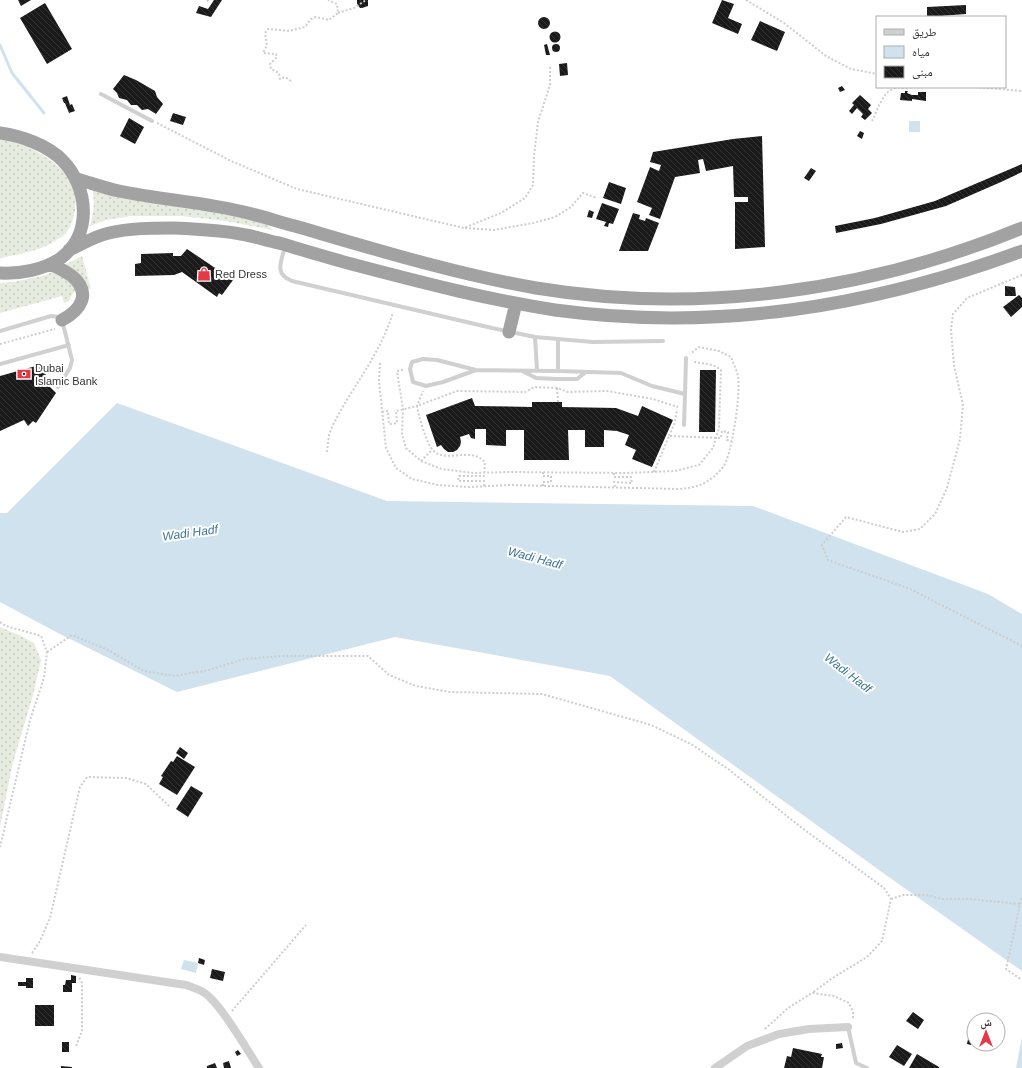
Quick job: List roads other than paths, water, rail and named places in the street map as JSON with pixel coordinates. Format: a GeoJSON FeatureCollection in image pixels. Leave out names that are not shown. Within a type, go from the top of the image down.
{"type":"FeatureCollection","features":[{"type":"Feature","properties":{"kind":"highway"},"geometry":{"type":"LineString","coordinates":[[0,133],[28,141],[54,153],[63,160],[77,179],[83,201],[83,223],[77,239],[61,258],[50,264],[23,272],[0,273]]}},
{"type":"Feature","properties":{"kind":"highway"},"geometry":{"type":"LineString","coordinates":[[77,179],[118,191],[248,212],[471,275],[534,288],[616,297],[686,299],[730,297],[773,293],[842,283],[911,266],[986,243],[1022,228]]}},
{"type":"Feature","properties":{"kind":"highway"},"geometry":{"type":"LineString","coordinates":[[285,245],[291,225]]}},
{"type":"Feature","properties":{"kind":"highway"},"geometry":{"type":"LineString","coordinates":[[69,250],[107,233],[125,230],[153,228],[200,229],[247,235],[359,266],[464,292],[516,303],[569,311],[648,317],[730,316],[774,313],[845,302],[918,285],[1022,251]]}},
{"type":"Feature","properties":{"kind":"highway"},"geometry":{"type":"LineString","coordinates":[[50,264],[69,274],[82,287],[83,295],[78,308],[74,313],[58,318]]}},
{"type":"Feature","properties":{"kind":"highway"},"geometry":{"type":"LineString","coordinates":[[509,332],[516,303]]}},
{"type":"Feature","properties":{"kind":"street"},"geometry":{"type":"LineString","coordinates":[[0,957],[186,985],[204,992],[216,1004],[259,1068]]}},
{"type":"Feature","properties":{"kind":"street"},"geometry":{"type":"LineString","coordinates":[[715,1068],[747,1046],[779,1034],[809,1029],[848,1027]]}},
{"type":"Feature","properties":{"kind":"lane"},"geometry":{"type":"LineString","coordinates":[[101,94],[152,120]]}},
{"type":"Feature","properties":{"kind":"lane"},"geometry":{"type":"LineString","coordinates":[[285,245],[280,267],[281,274],[286,278],[535,337],[616,342],[663,341]]}},
{"type":"Feature","properties":{"kind":"lane"},"geometry":{"type":"LineString","coordinates":[[0,331],[51,316],[58,318],[69,345],[72,364],[68,373],[58,387]]}},
{"type":"Feature","properties":{"kind":"lane"},"geometry":{"type":"LineString","coordinates":[[535,337],[537,370]]}},
{"type":"Feature","properties":{"kind":"lane"},"geometry":{"type":"LineString","coordinates":[[558,339],[558,371]]}},
{"type":"Feature","properties":{"kind":"lane"},"geometry":{"type":"LineString","coordinates":[[0,364],[69,345]]}},
{"type":"Feature","properties":{"kind":"lane"},"geometry":{"type":"LineString","coordinates":[[684,425],[686,358]]}},
{"type":"Feature","properties":{"kind":"lane"},"geometry":{"type":"LineString","coordinates":[[476,370],[443,382],[426,386],[413,382],[410,369],[412,362],[423,359],[437,360],[476,370],[537,370],[621,373],[652,386],[685,394]]}},
{"type":"Feature","properties":{"kind":"lane"},"geometry":{"type":"LineString","coordinates":[[521,371],[536,378],[557,379],[577,379],[586,372]]}},
{"type":"Feature","properties":{"kind":"lane"},"geometry":{"type":"LineString","coordinates":[[848,1027],[856,1063],[867,1068]]}},
{"type":"Feature","properties":{"kind":"water"},"geometry":{"type":"Polygon","coordinates":[[[909,121],[920,121],[920,132],[909,132],[909,121]]]}},
{"type":"Feature","properties":{"kind":"water","name":"Wadi Hadf"},"geometry":{"type":"Polygon","coordinates":[[[117,403],[387,501],[753,506],[988,594],[1022,614],[1022,971],[610,676],[395,637],[177,692],[58,633],[0,602],[0,513],[7,513],[117,403]]]}},
{"type":"Feature","properties":{"kind":"water"},"geometry":{"type":"Polygon","coordinates":[[[184,960],[198,963],[196,973],[181,969],[184,960]]]}},
{"type":"Feature","properties":{"kind":"water"},"geometry":{"type":"Polygon","coordinates":[[[1022,1037],[1022,1068],[1016,1068],[1022,1037]]]}},
{"type":"Feature","properties":{"kind":"waterway"},"geometry":{"type":"LineString","coordinates":[[0,45],[12,73],[44,113]]}},
{"type":"Feature","properties":{"kind":"place","name":"Red Dress"},"geometry":{"type":"Point","coordinates":[204,274]}},
{"type":"Feature","properties":{"kind":"place","name":"Dubai Islamic Bank"},"geometry":{"type":"Point","coordinates":[24,374]}}]}
